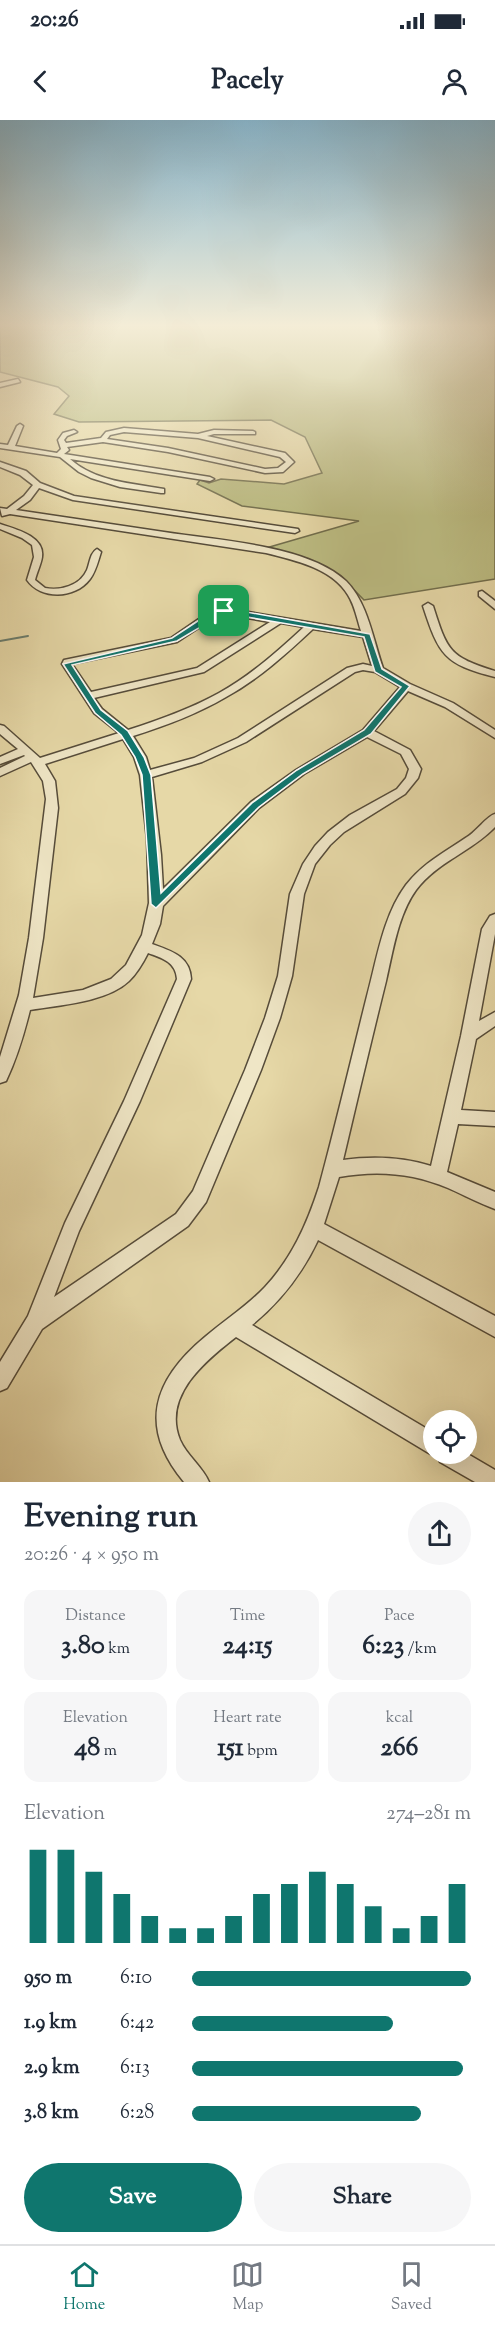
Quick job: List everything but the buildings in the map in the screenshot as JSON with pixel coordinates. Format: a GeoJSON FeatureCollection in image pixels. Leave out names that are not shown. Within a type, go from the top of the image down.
{"type":"FeatureCollection","features":[{"type":"Feature","properties":{"kind":"street"},"geometry":{"type":"LineString","coordinates":[[11,447],[20,426]]}},
{"type":"Feature","properties":{"kind":"street"},"geometry":{"type":"LineString","coordinates":[[63,446],[103,440],[168,450],[265,471],[280,470],[290,462],[282,455],[198,436],[124,430],[108,434],[103,440]]}},
{"type":"Feature","properties":{"kind":"street"},"geometry":{"type":"LineString","coordinates":[[60,454],[65,450],[62,440],[65,434],[74,432]]}},
{"type":"Feature","properties":{"kind":"street"},"geometry":{"type":"LineString","coordinates":[[198,436],[214,432],[253,433]]}},
{"type":"Feature","properties":{"kind":"street"},"geometry":{"type":"LineString","coordinates":[[0,446],[210,479]]}},
{"type":"Feature","properties":{"kind":"street"},"geometry":{"type":"LineString","coordinates":[[60,454],[80,470],[98,479],[161,491]]}},
{"type":"Feature","properties":{"kind":"street"},"geometry":{"type":"LineString","coordinates":[[0,464],[23,473],[37,484],[73,498],[295,531]]}},
{"type":"Feature","properties":{"kind":"street"},"geometry":{"type":"LineString","coordinates":[[0,518],[5,511],[27,498],[37,484]]}},
{"type":"Feature","properties":{"kind":"street"},"geometry":{"type":"LineString","coordinates":[[5,511],[266,550],[292,557],[328,573],[350,592],[378,670]]}},
{"type":"Feature","properties":{"kind":"street"},"geometry":{"type":"LineString","coordinates":[[0,526],[30,539],[36,545],[38,554],[31,580],[36,587],[46,590],[64,590],[80,584],[88,575],[97,552]]}},
{"type":"Feature","properties":{"kind":"street"},"geometry":{"type":"LineString","coordinates":[[482,594],[495,606]]}},
{"type":"Feature","properties":{"kind":"street"},"geometry":{"type":"LineString","coordinates":[[428,606],[442,650],[460,663],[495,674],[495,679]]}},
{"type":"Feature","properties":{"kind":"street"},"geometry":{"type":"LineString","coordinates":[[23,1005],[86,994],[111,985],[131,969],[144,946],[156,904],[146,775],[140,757],[125,733],[98,711],[68,664],[69,662],[174,640],[219,611],[367,635]]}},
{"type":"Feature","properties":{"kind":"street"},"geometry":{"type":"LineString","coordinates":[[88,696],[200,670],[278,621]]}},
{"type":"Feature","properties":{"kind":"street"},"geometry":{"type":"LineString","coordinates":[[0,761],[30,757],[125,733],[222,695],[274,660],[310,627]]}},
{"type":"Feature","properties":{"kind":"street"},"geometry":{"type":"LineString","coordinates":[[146,775],[198,760],[243,740],[354,669],[378,670],[406,686],[456,708],[495,735]]}},
{"type":"Feature","properties":{"kind":"street"},"geometry":{"type":"LineString","coordinates":[[156,904],[263,799],[300,772],[368,732],[406,686]]}},
{"type":"Feature","properties":{"kind":"street"},"geometry":{"type":"LineString","coordinates":[[0,728],[48,778],[52,803],[43,881],[23,1005],[12,1046],[0,1076]]}},
{"type":"Feature","properties":{"kind":"street"},"geometry":{"type":"LineString","coordinates":[[35,1322],[182,1220],[200,1196],[275,1011],[287,965],[293,918],[304,874],[322,847],[342,828],[362,813],[399,794],[413,778],[415,769],[406,752],[368,732]]}},
{"type":"Feature","properties":{"kind":"street"},"geometry":{"type":"LineString","coordinates":[[0,772],[30,757]]}},
{"type":"Feature","properties":{"kind":"street"},"geometry":{"type":"LineString","coordinates":[[198,1482],[172,1450],[167,1432],[166,1414],[170,1398],[187,1370],[280,1284],[294,1265],[314,1228],[332,1170],[398,910],[405,895],[423,873],[477,837],[495,818]]}},
{"type":"Feature","properties":{"kind":"street"},"geometry":{"type":"LineString","coordinates":[[438,1175],[469,1036],[489,929],[495,919]]}},
{"type":"Feature","properties":{"kind":"street"},"geometry":{"type":"LineString","coordinates":[[0,1381],[35,1322],[70,1229],[132,1101],[184,979],[184,969],[178,961],[144,946]]}},
{"type":"Feature","properties":{"kind":"street"},"geometry":{"type":"LineString","coordinates":[[469,1036],[495,1018]]}},
{"type":"Feature","properties":{"kind":"street"},"geometry":{"type":"LineString","coordinates":[[451,1116],[495,1119]]}},
{"type":"Feature","properties":{"kind":"street"},"geometry":{"type":"LineString","coordinates":[[332,1170],[387,1164],[416,1168],[438,1175],[495,1202]]}},
{"type":"Feature","properties":{"kind":"street"},"geometry":{"type":"LineString","coordinates":[[314,1228],[495,1327]]}},
{"type":"Feature","properties":{"kind":"street"},"geometry":{"type":"LineString","coordinates":[[235,1326],[423,1438]]}},
{"type":"Feature","properties":{"kind":"street"},"geometry":{"type":"LineString","coordinates":[[465,1464],[495,1482]]}},
{"type":"Feature","properties":{"kind":"green space"},"geometry":{"type":"Polygon","coordinates":[[[61,390],[495,390],[495,579],[364,600],[331,572],[307,560],[266,548],[359,521],[242,506],[197,484],[200,480],[209,483],[221,479],[284,484],[322,473],[305,437],[271,420],[79,422],[54,414],[69,396],[61,390]]]}},
{"type":"Feature","properties":{"kind":"waterway"},"geometry":{"type":"LineString","coordinates":[[0,641],[28,636]]}},
{"type":"Feature","properties":{"kind":"route"},"geometry":{"type":"LineString","coordinates":[[224,611],[367,635],[378,670],[406,686],[368,732],[300,772],[255,805],[156,904],[146,775],[140,757],[125,733],[98,711],[67,664],[70,661],[174,640],[216,612],[224,611]]}}]}
